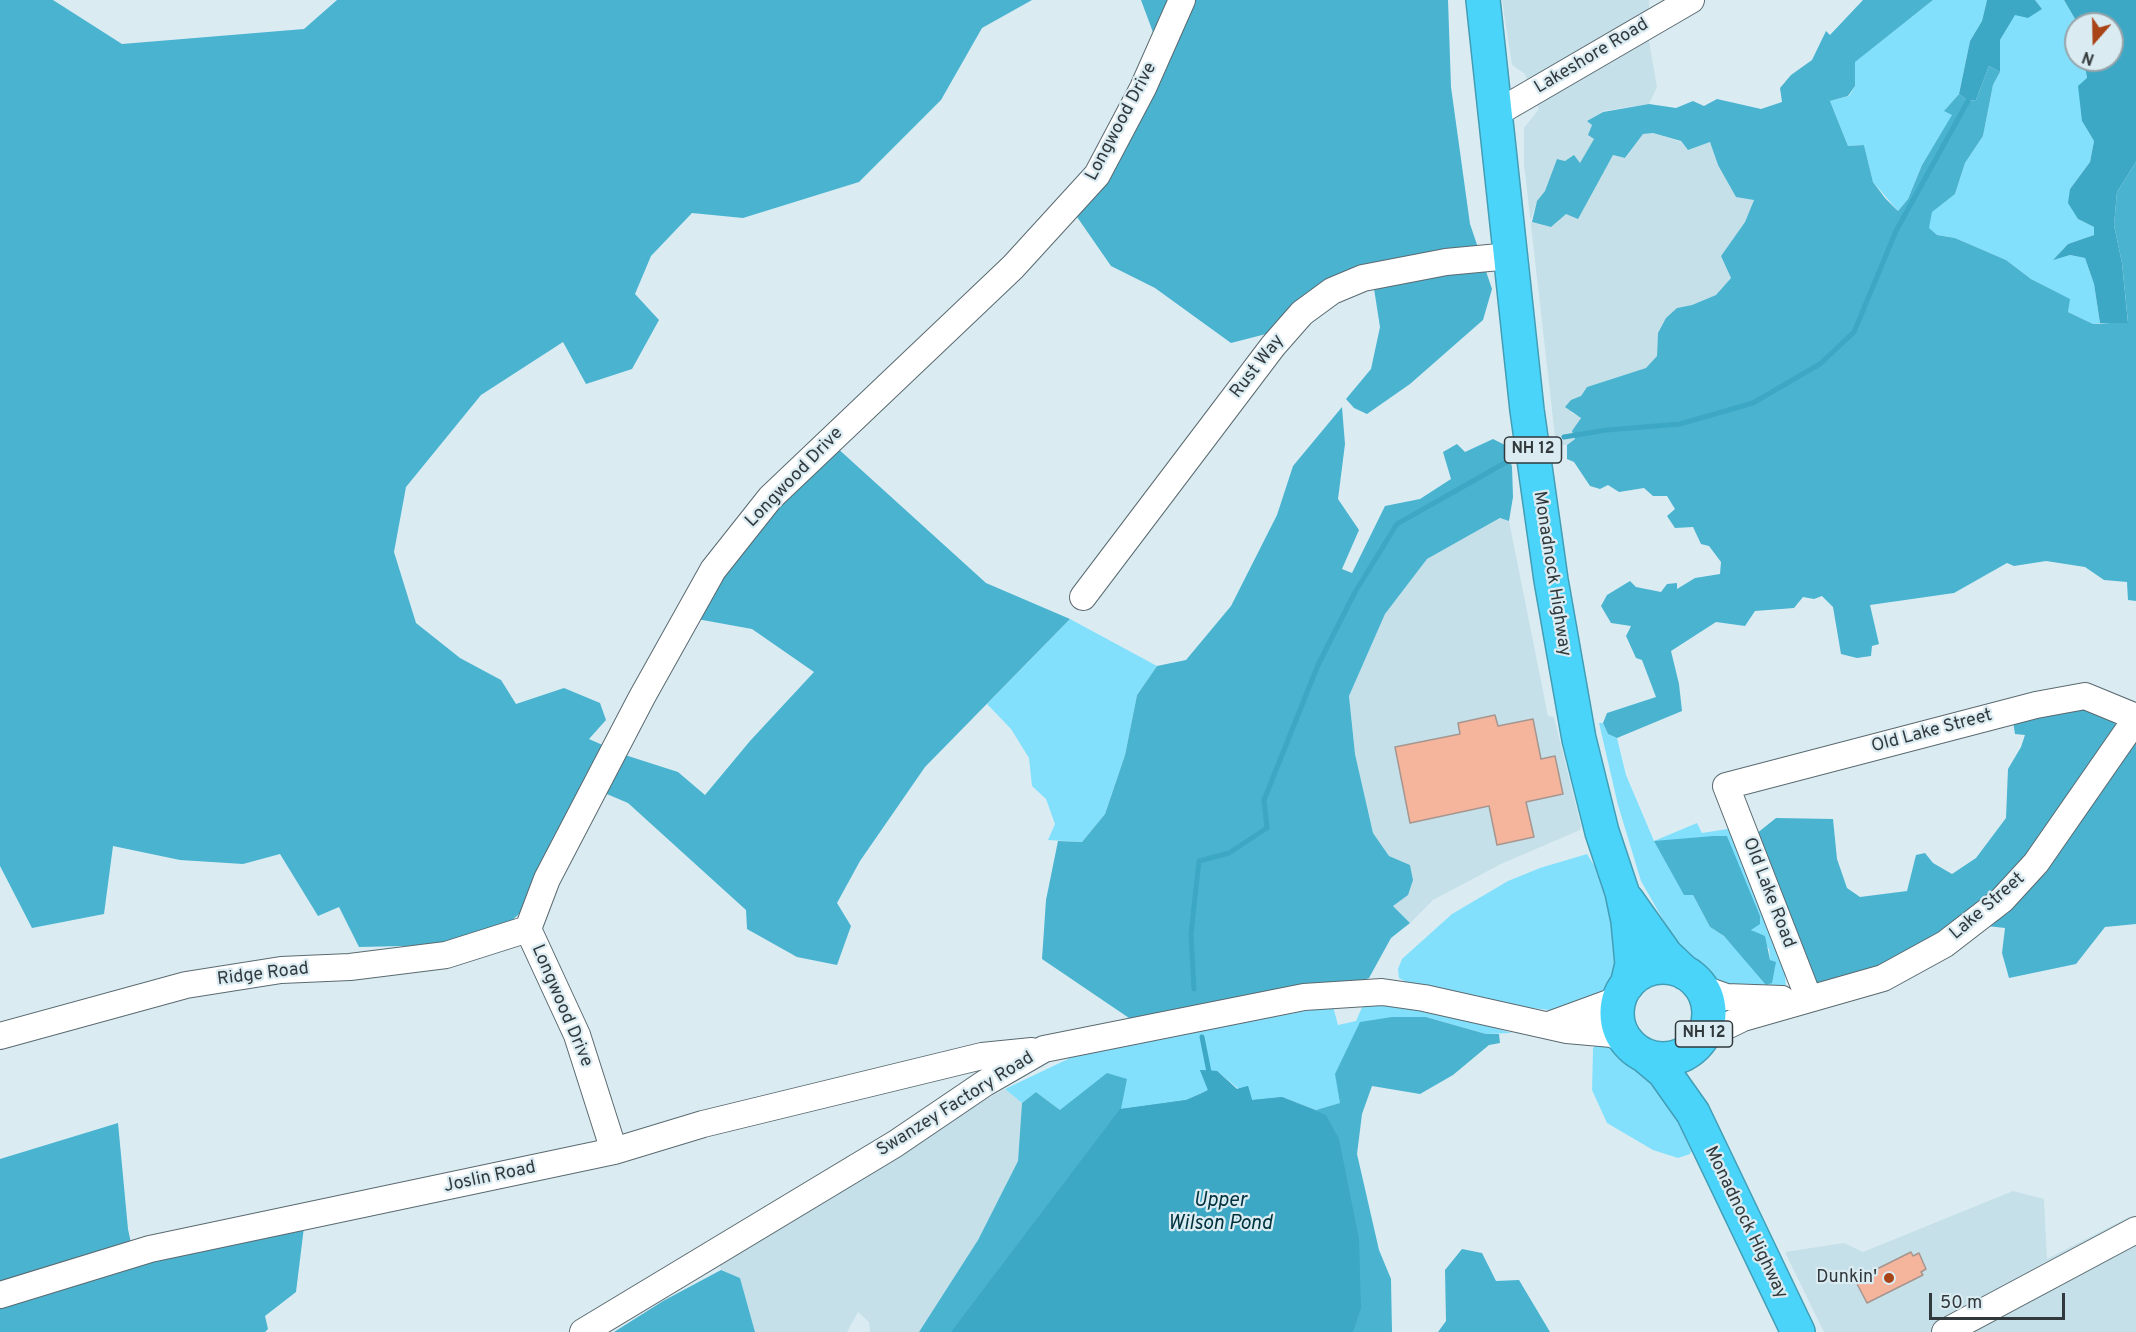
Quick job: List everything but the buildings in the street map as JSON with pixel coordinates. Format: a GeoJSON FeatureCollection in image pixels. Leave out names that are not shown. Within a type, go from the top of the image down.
{"type":"FeatureCollection","features":[{"type":"Feature","properties":{"kind":"highway","name":"Monadnock Highway"},"geometry":{"type":"LineString","coordinates":[[1483,0],[1527,410],[1568,684],[1602,832],[1622,892],[1632,964],[1623,991]]}},
{"type":"Feature","properties":{"kind":"highway","name":"Monadnock Highway"},"geometry":{"type":"LineString","coordinates":[[1622,892],[1666,955],[1693,981]]}},
{"type":"Feature","properties":{"kind":"highway"},"geometry":{"type":"LineString","coordinates":[[1623,991],[1642,972],[1657,967],[1671,968],[1693,981]]}},
{"type":"Feature","properties":{"kind":"highway","name":"NH 12"},"geometry":{"type":"LineString","coordinates":[[1623,991],[1617,1017],[1635,1048],[1663,1059],[1682,1056],[1702,1038],[1708,1024],[1709,1009],[1693,981]]}},
{"type":"Feature","properties":{"kind":"highway","name":"Monadnock Highway"},"geometry":{"type":"LineString","coordinates":[[1692,1113],[1691,1066],[1702,1038]]}},
{"type":"Feature","properties":{"kind":"highway","name":"Monadnock Highway"},"geometry":{"type":"LineString","coordinates":[[1635,1048],[1664,1072],[1692,1113],[1798,1332]]}},
{"type":"Feature","properties":{"kind":"street","name":"Longwood Drive"},"geometry":{"type":"LineString","coordinates":[[614,1151],[577,1035],[528,929],[547,879],[642,697],[713,570],[770,498],[1013,267],[1097,176],[1143,88],[1182,0]]}},
{"type":"Feature","properties":{"kind":"street","name":"Lakeshore Road"},"geometry":{"type":"LineString","coordinates":[[1495,114],[1691,0]]}},
{"type":"Feature","properties":{"kind":"street","name":"Rust Way"},"geometry":{"type":"LineString","coordinates":[[1083,597],[1273,346],[1302,313],[1332,291],[1363,278],[1446,262],[1510,256]]}},
{"type":"Feature","properties":{"kind":"street","name":"Old Lake Street"},"geometry":{"type":"LineString","coordinates":[[1726,786],[2036,705],[2085,696],[2136,718]]}},
{"type":"Feature","properties":{"kind":"street","name":"Lake Street"},"geometry":{"type":"LineString","coordinates":[[1702,1038],[1743,1018],[1884,978],[1945,944],[2002,900],[2036,863],[2136,718]]}},
{"type":"Feature","properties":{"kind":"street","name":"Old Lake Road"},"geometry":{"type":"LineString","coordinates":[[1726,786],[1809,999]]}},
{"type":"Feature","properties":{"kind":"street","name":"Ridge Road"},"geometry":{"type":"LineString","coordinates":[[0,1036],[186,985],[281,970],[350,967],[446,955],[528,929]]}},
{"type":"Feature","properties":{"kind":"street","name":"Lake Street"},"geometry":{"type":"LineString","coordinates":[[1693,981],[1716,995],[1741,999],[1809,999]]}},
{"type":"Feature","properties":{"kind":"street"},"geometry":{"type":"LineString","coordinates":[[1548,1025],[1623,991]]}},
{"type":"Feature","properties":{"kind":"street","name":"Swanzey Factory Road"},"geometry":{"type":"LineString","coordinates":[[584,1332],[895,1144],[985,1083],[1044,1049],[1304,997],[1382,992],[1424,998],[1548,1025],[1612,1034],[1635,1048]]}},
{"type":"Feature","properties":{"kind":"street","name":"Joslin Road"},"geometry":{"type":"LineString","coordinates":[[0,1295],[150,1249],[614,1151],[703,1124],[979,1057],[1044,1049]]}},
{"type":"Feature","properties":{"kind":"street"},"geometry":{"type":"LineString","coordinates":[[979,1057],[985,1083]]}},
{"type":"Feature","properties":{"kind":"street"},"geometry":{"type":"LineString","coordinates":[[1945,1332],[2136,1230]]}},
{"type":"Feature","properties":{"kind":"shaded area"},"geometry":{"type":"Polygon","coordinates":[[[0,0],[53,0],[122,44],[304,29],[337,0],[1032,0],[982,28],[941,100],[859,182],[743,218],[692,213],[651,256],[635,294],[659,320],[632,369],[586,384],[563,342],[481,395],[406,487],[394,552],[416,623],[460,658],[501,680],[516,704],[564,688],[600,703],[606,720],[589,739],[625,755],[678,772],[705,795],[750,741],[814,672],[752,629],[697,619],[750,537],[835,446],[986,583],[1070,619],[925,767],[860,861],[837,903],[851,926],[837,965],[797,957],[747,929],[746,910],[628,803],[588,786],[534,900],[506,926],[448,945],[359,947],[339,907],[318,916],[280,854],[243,864],[180,860],[113,846],[104,914],[32,928],[0,866],[0,0]]]}},
{"type":"Feature","properties":{"kind":"shaded area"},"geometry":{"type":"Polygon","coordinates":[[[1141,0],[1448,0],[1451,87],[1470,224],[1492,289],[1483,320],[1410,384],[1367,414],[1354,408],[1346,399],[1371,369],[1380,327],[1370,263],[1327,281],[1266,334],[1231,343],[1155,288],[1111,266],[1075,214],[1154,35],[1141,0]]]}},
{"type":"Feature","properties":{"kind":"shaded area"},"geometry":{"type":"Polygon","coordinates":[[[1502,0],[1649,0],[1649,41],[1657,87],[1649,104],[1603,111],[1588,121],[1592,125],[1589,135],[1594,139],[1580,164],[1557,159],[1530,221],[1524,164],[1524,128],[1539,109],[1525,74],[1512,65],[1502,0]]]}},
{"type":"Feature","properties":{"kind":"shaded area"},"geometry":{"type":"Polygon","coordinates":[[[1863,0],[1933,0],[1855,62],[1855,86],[1848,96],[1830,101],[1848,146],[1864,145],[1873,182],[1898,211],[1908,199],[1922,165],[1952,115],[1944,111],[1959,94],[1968,101],[1976,100],[1989,66],[2000,72],[1993,85],[1983,136],[1965,163],[1955,194],[1932,212],[1929,228],[1937,235],[1955,238],[2006,260],[2031,279],[2070,299],[2068,312],[2093,324],[2128,322],[2122,263],[2114,225],[2117,192],[2136,162],[2136,601],[2128,600],[2127,582],[2104,580],[2085,567],[2046,561],[2014,566],[2007,563],[1954,593],[1870,605],[1879,644],[1872,646],[1871,656],[1857,658],[1841,654],[1833,607],[1822,596],[1814,599],[1803,597],[1794,608],[1755,611],[1745,626],[1716,622],[1671,651],[1679,684],[1682,711],[1617,738],[1608,734],[1603,723],[1607,713],[1656,697],[1642,660],[1636,658],[1626,636],[1631,626],[1611,623],[1601,606],[1607,595],[1630,581],[1636,587],[1661,592],[1667,584],[1677,583],[1677,589],[1695,578],[1720,574],[1721,562],[1709,546],[1701,544],[1693,527],[1675,528],[1667,516],[1675,509],[1667,496],[1653,496],[1644,488],[1619,492],[1608,485],[1600,489],[1590,486],[1574,462],[1567,459],[1567,445],[1575,439],[1572,431],[1581,418],[1565,407],[1571,400],[1581,396],[1587,387],[1646,368],[1657,356],[1658,333],[1666,318],[1677,308],[1692,305],[1716,295],[1731,278],[1721,256],[1745,222],[1754,200],[1736,197],[1718,165],[1710,142],[1688,150],[1681,141],[1653,133],[1643,134],[1625,158],[1613,155],[1578,219],[1566,214],[1551,227],[1532,222],[1537,201],[1545,191],[1557,159],[1565,161],[1574,155],[1580,163],[1594,139],[1588,135],[1592,125],[1587,121],[1603,112],[1649,104],[1676,108],[1693,101],[1704,106],[1717,99],[1761,109],[1782,102],[1780,88],[1791,75],[1812,60],[1826,31],[1830,35],[1863,0]]]}},
{"type":"Feature","properties":{"kind":"shaded area"},"geometry":{"type":"Polygon","coordinates":[[[1933,0],[1987,0],[1982,21],[1970,41],[1959,94],[1945,110],[1953,115],[1922,165],[1908,199],[1898,211],[1873,182],[1864,145],[1848,146],[1830,101],[1849,96],[1855,86],[1854,62],[1933,0]]]}},
{"type":"Feature","properties":{"kind":"shaded area"},"geometry":{"type":"Polygon","coordinates":[[[2035,0],[2064,0],[2071,12],[2064,12],[2064,72],[2086,72],[2082,121],[2094,141],[2090,162],[2070,189],[2078,219],[2094,227],[2094,235],[2068,244],[2054,259],[2070,255],[2085,258],[2094,284],[2100,323],[2093,324],[2068,312],[2069,299],[2031,279],[2006,260],[1955,238],[1937,235],[1928,228],[1932,211],[1955,194],[1965,163],[1983,136],[1993,85],[2000,72],[2000,40],[2015,14],[2042,9],[2035,0]]]}},
{"type":"Feature","properties":{"kind":"shaded area"},"geometry":{"type":"Polygon","coordinates":[[[1653,133],[1681,142],[1688,150],[1710,142],[1718,165],[1754,199],[1745,222],[1721,256],[1731,278],[1716,295],[1692,305],[1677,308],[1658,333],[1657,356],[1646,368],[1587,387],[1571,413],[1581,417],[1573,431],[1575,439],[1567,445],[1556,445],[1531,222],[1551,227],[1605,169],[1613,155],[1626,158],[1643,134],[1653,133]]]}},
{"type":"Feature","properties":{"kind":"shaded area"},"geometry":{"type":"Polygon","coordinates":[[[1342,407],[1345,444],[1338,499],[1359,530],[1342,569],[1352,573],[1385,506],[1420,499],[1451,479],[1443,452],[1457,444],[1465,452],[1493,439],[1507,446],[1512,467],[1513,497],[1509,521],[1500,518],[1427,559],[1385,614],[1349,696],[1355,754],[1373,833],[1389,856],[1410,865],[1413,880],[1408,895],[1393,906],[1410,923],[1391,938],[1369,978],[1356,983],[1132,1020],[1042,959],[1046,900],[1058,841],[1082,842],[1105,814],[1125,755],[1137,695],[1157,666],[1186,660],[1231,606],[1277,515],[1293,466],[1342,407]]]}},
{"type":"Feature","properties":{"kind":"shaded area"},"geometry":{"type":"Polygon","coordinates":[[[1501,518],[1509,521],[1548,716],[1554,717],[1581,826],[1580,830],[1501,864],[1433,900],[1410,923],[1393,906],[1413,880],[1410,865],[1389,856],[1373,833],[1355,754],[1349,696],[1385,614],[1427,559],[1501,518]]]}},
{"type":"Feature","properties":{"kind":"shaded area"},"geometry":{"type":"Polygon","coordinates":[[[1070,619],[1157,666],[1137,695],[1125,755],[1105,814],[1082,842],[1048,840],[1055,824],[1046,799],[1032,786],[1029,758],[1011,729],[987,704],[1070,619]]]}},
{"type":"Feature","properties":{"kind":"shaded area"},"geometry":{"type":"Polygon","coordinates":[[[2073,706],[2112,716],[2117,729],[2041,843],[2003,884],[1940,936],[1862,976],[1817,986],[1756,834],[1776,818],[1833,819],[1837,859],[1847,888],[1860,897],[1907,891],[1916,855],[1925,853],[1933,863],[1952,874],[1976,858],[2006,818],[2008,769],[2025,735],[2015,734],[2013,721],[2073,706]]]}},
{"type":"Feature","properties":{"kind":"shaded area"},"geometry":{"type":"Polygon","coordinates":[[[1599,723],[1603,723],[1608,734],[1617,738],[1626,775],[1654,841],[1697,823],[1702,833],[1734,828],[1784,963],[1786,986],[1762,992],[1716,981],[1674,939],[1641,881],[1618,805],[1599,723]],[[1727,836],[1693,895],[1710,927],[1724,936],[1743,957],[1770,960],[1769,949],[1751,929],[1736,862],[1727,836]]]}},
{"type":"Feature","properties":{"kind":"shaded area"},"geometry":{"type":"Polygon","coordinates":[[[2136,740],[2136,924],[2105,927],[2076,964],[2009,978],[2002,953],[2005,928],[1987,926],[2040,873],[2083,818],[2121,757],[2136,740]]]}},
{"type":"Feature","properties":{"kind":"shaded area"},"geometry":{"type":"Polygon","coordinates":[[[1727,836],[1760,916],[1760,924],[1751,930],[1765,936],[1770,960],[1776,962],[1772,983],[1766,985],[1724,936],[1710,927],[1693,895],[1684,895],[1654,841],[1727,836]]]}},
{"type":"Feature","properties":{"kind":"shaded area"},"geometry":{"type":"Polygon","coordinates":[[[1587,854],[1597,870],[1623,943],[1614,990],[1575,1007],[1549,1010],[1507,1005],[1408,983],[1399,978],[1398,969],[1402,959],[1452,914],[1508,881],[1540,868],[1587,854]]]}},
{"type":"Feature","properties":{"kind":"shaded area"},"geometry":{"type":"Polygon","coordinates":[[[1390,1004],[1434,1010],[1512,1033],[1486,1034],[1426,1017],[1341,1103],[1316,1110],[1282,1097],[1252,1100],[1217,1071],[1209,1072],[1208,1090],[1186,1100],[1120,1109],[1060,1110],[1036,1092],[1022,1103],[1005,1089],[1070,1058],[1106,1047],[1333,1006],[1338,1025],[1356,1021],[1363,1005],[1390,1004]]]}},
{"type":"Feature","properties":{"kind":"shaded area","name":"Upper Wilson Pond"},"geometry":{"type":"Polygon","coordinates":[[[1392,1017],[1426,1017],[1486,1034],[1499,1034],[1500,1043],[1489,1045],[1453,1075],[1420,1094],[1372,1086],[1362,1114],[1357,1154],[1379,1250],[1391,1279],[1392,1332],[919,1332],[978,1240],[1018,1161],[1022,1103],[1036,1092],[1060,1110],[1107,1073],[1127,1079],[1121,1109],[1186,1100],[1208,1090],[1200,1070],[1217,1071],[1237,1089],[1248,1086],[1252,1100],[1282,1097],[1316,1110],[1340,1103],[1335,1074],[1360,1022],[1392,1017]]]}},
{"type":"Feature","properties":{"kind":"shaded area"},"geometry":{"type":"Polygon","coordinates":[[[1599,1042],[1623,1051],[1647,1068],[1669,1100],[1691,1151],[1690,1154],[1678,1158],[1653,1150],[1607,1123],[1592,1090],[1593,1048],[1599,1042]]]}},
{"type":"Feature","properties":{"kind":"shaded area"},"geometry":{"type":"Polygon","coordinates":[[[1005,1089],[1022,1103],[1018,1161],[978,1240],[919,1332],[870,1332],[869,1322],[858,1312],[847,1332],[755,1332],[740,1278],[721,1270],[719,1262],[934,1128],[1005,1089]]]}},
{"type":"Feature","properties":{"kind":"shaded area"},"geometry":{"type":"Polygon","coordinates":[[[118,1123],[128,1229],[135,1262],[201,1252],[304,1227],[296,1292],[265,1316],[268,1329],[265,1332],[0,1332],[0,1159],[118,1123]]]}},
{"type":"Feature","properties":{"kind":"shaded area"},"geometry":{"type":"Polygon","coordinates":[[[2013,1191],[2044,1199],[2047,1259],[2129,1217],[2136,1224],[2136,1332],[1824,1332],[1785,1252],[1844,1243],[1863,1252],[2013,1191]]]}},
{"type":"Feature","properties":{"kind":"shaded area"},"geometry":{"type":"Polygon","coordinates":[[[1462,1249],[1482,1253],[1496,1281],[1519,1280],[1550,1332],[1438,1332],[1446,1321],[1445,1270],[1462,1249]]]}},
{"type":"Feature","properties":{"kind":"shaded area"},"geometry":{"type":"Polygon","coordinates":[[[721,1270],[740,1278],[755,1332],[614,1332],[663,1301],[721,1270]]]}},
{"type":"Feature","properties":{"kind":"water"},"geometry":{"type":"Polygon","coordinates":[[[1987,0],[2035,0],[2042,9],[2028,18],[2015,15],[2000,40],[2000,72],[1989,66],[1976,100],[1968,101],[1959,94],[1970,41],[1982,21],[1987,0]]]}},
{"type":"Feature","properties":{"kind":"water"},"geometry":{"type":"Polygon","coordinates":[[[2064,0],[2136,0],[2136,162],[2117,192],[2114,225],[2122,263],[2128,323],[2100,323],[2094,284],[2085,258],[2070,255],[2053,260],[2068,244],[2094,235],[2094,227],[2078,219],[2068,203],[2070,189],[2090,162],[2094,141],[2082,121],[2078,86],[2087,78],[2086,72],[2124,72],[2124,12],[2071,12],[2064,0]]]}},
{"type":"Feature","properties":{"kind":"water","name":"Upper Wilson Pond"},"geometry":{"type":"Polygon","coordinates":[[[1200,1070],[1217,1071],[1237,1089],[1248,1086],[1252,1100],[1282,1097],[1326,1115],[1339,1139],[1359,1239],[1361,1308],[1353,1332],[951,1332],[1120,1109],[1186,1100],[1201,1094],[1208,1090],[1200,1070]]]}},
{"type":"Feature","properties":{"kind":"waterway"},"geometry":{"type":"LineString","coordinates":[[1564,437],[1607,430],[1680,424],[1753,403],[1820,364],[1854,332],[1896,231],[1968,101]]}},
{"type":"Feature","properties":{"kind":"waterway"},"geometry":{"type":"LineString","coordinates":[[1194,989],[1191,934],[1199,861],[1229,853],[1267,828],[1264,800],[1318,665],[1355,592],[1397,524],[1510,460]]}},
{"type":"Feature","properties":{"kind":"waterway"},"geometry":{"type":"LineString","coordinates":[[1202,1037],[1209,1072]]}},
{"type":"Feature","properties":{"kind":"place","name":"Dunkin'"},"geometry":{"type":"Point","coordinates":[1889,1278]}}]}
